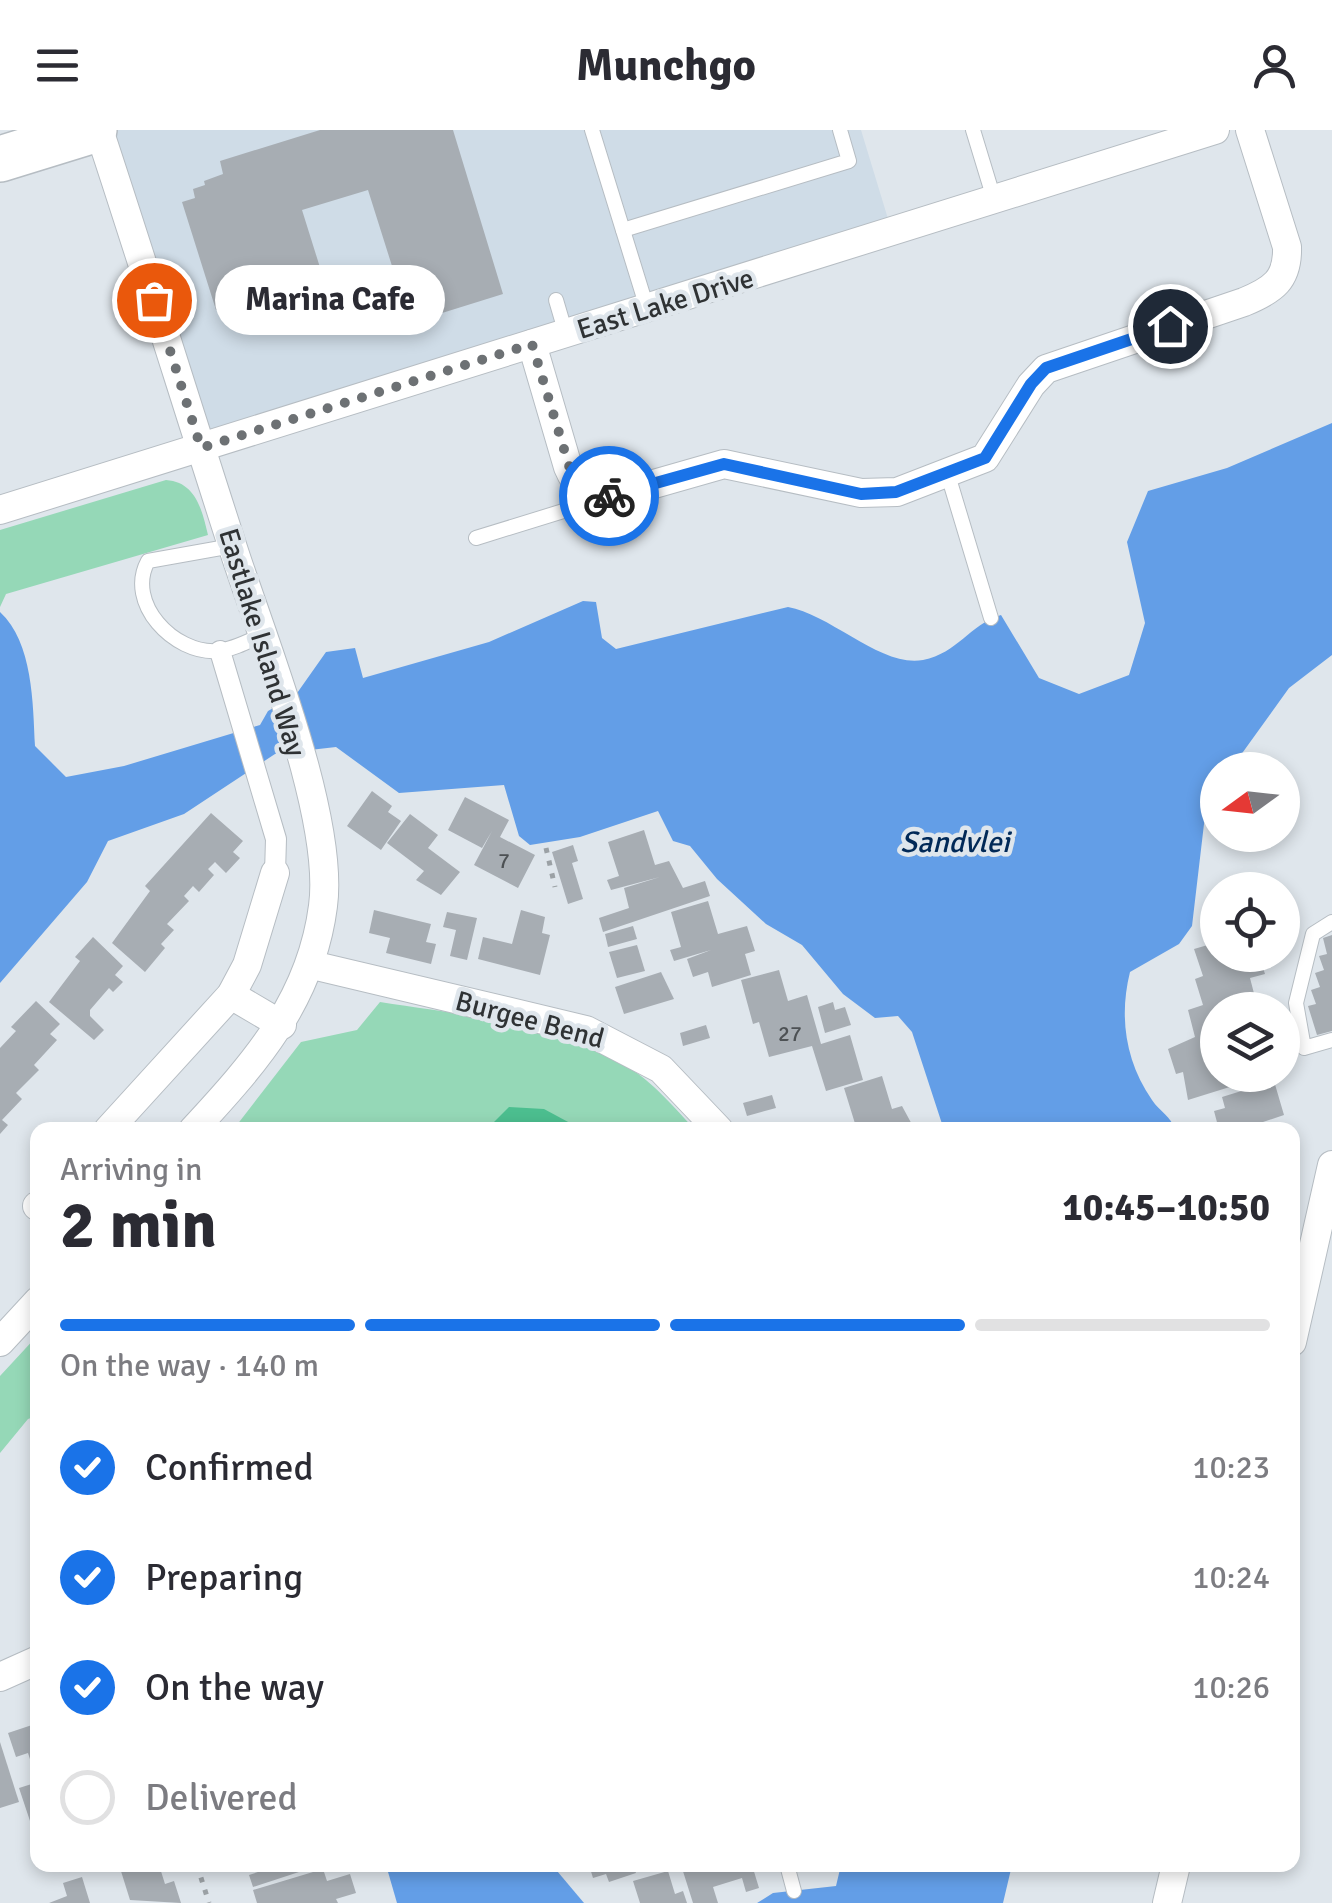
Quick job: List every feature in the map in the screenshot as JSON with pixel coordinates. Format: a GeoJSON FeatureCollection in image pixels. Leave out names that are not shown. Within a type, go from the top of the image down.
{"type":"FeatureCollection","features":[{"type":"Feature","properties":{"kind":"main road"},"geometry":{"type":"LineString","coordinates":[[0,159],[96,130]]}},
{"type":"Feature","properties":{"kind":"street","name":"Eastlake Island Way"},"geometry":{"type":"LineString","coordinates":[[96,130],[275,677],[318,827],[324,876],[324,904],[312,965],[282,1025],[258,1060],[200,1122]]}},
{"type":"Feature","properties":{"kind":"street","name":"East Lake Drive"},"geometry":{"type":"LineString","coordinates":[[0,510],[1216,130]]}},
{"type":"Feature","properties":{"kind":"street"},"geometry":{"type":"LineString","coordinates":[[532,344],[574,482],[593,496],[605,498],[724,464],[876,495],[948,476],[985,458],[994,449],[1031,384],[1046,368],[1244,302],[1284,278],[1286,247],[1250,130]]}},
{"type":"Feature","properties":{"kind":"street"},"geometry":{"type":"LineString","coordinates":[[115,1122],[230,994],[246,965],[275,873],[276,839],[220,652]]}},
{"type":"Feature","properties":{"kind":"street","name":"Burgee Bend"},"geometry":{"type":"LineString","coordinates":[[312,965],[586,1030],[662,1069],[711,1122]]}},
{"type":"Feature","properties":{"kind":"street"},"geometry":{"type":"LineString","coordinates":[[230,994],[282,1025]]}},
{"type":"Feature","properties":{"kind":"street"},"geometry":{"type":"LineString","coordinates":[[1300,1306],[1332,1164]]}},
{"type":"Feature","properties":{"kind":"street"},"geometry":{"type":"LineString","coordinates":[[0,1342],[30,1310]]}},
{"type":"Feature","properties":{"kind":"street"},"geometry":{"type":"LineString","coordinates":[[0,1677],[30,1664]]}},
{"type":"Feature","properties":{"kind":"street"},"geometry":{"type":"LineString","coordinates":[[1168,1903],[1175,1872]]}},
{"type":"Feature","properties":{"kind":"lane"},"geometry":{"type":"LineString","coordinates":[[592,130],[647,308]]}},
{"type":"Feature","properties":{"kind":"lane"},"geometry":{"type":"LineString","coordinates":[[623,230],[849,160],[840,130]]}},
{"type":"Feature","properties":{"kind":"lane"},"geometry":{"type":"LineString","coordinates":[[973,130],[994,199]]}},
{"type":"Feature","properties":{"kind":"lane"},"geometry":{"type":"LineString","coordinates":[[556,300],[566,334]]}},
{"type":"Feature","properties":{"kind":"lane"},"geometry":{"type":"LineString","coordinates":[[948,476],[991,618]]}},
{"type":"Feature","properties":{"kind":"lane"},"geometry":{"type":"LineString","coordinates":[[476,538],[605,498]]}},
{"type":"Feature","properties":{"kind":"lane"},"geometry":{"type":"LineString","coordinates":[[232,546],[148,561],[142,571],[144,594],[154,622],[174,638],[199,650],[220,652],[262,635]]}},
{"type":"Feature","properties":{"kind":"lane"},"geometry":{"type":"LineString","coordinates":[[1332,922],[1313,934],[1296,1014],[1304,1048],[1332,1040]]}},
{"type":"Feature","properties":{"kind":"lane"},"geometry":{"type":"LineString","coordinates":[[789,1872],[794,1891]]}},
{"type":"Feature","properties":{"kind":"path"},"geometry":{"type":"LineString","coordinates":[[546,848],[554,887]]}},
{"type":"Feature","properties":{"kind":"path"},"geometry":{"type":"LineString","coordinates":[[199,1872],[208,1903]]}},
{"type":"Feature","properties":{"kind":"shaded area"},"geometry":{"type":"Polygon","coordinates":[[[99,130],[861,130],[892,232],[201,448],[99,130]]]}},
{"type":"Feature","properties":{"kind":"green space"},"geometry":{"type":"Polygon","coordinates":[[[166,480],[191,492],[208,535],[6,594],[0,607],[0,530],[166,480]]]}},
{"type":"Feature","properties":{"kind":"green space"},"geometry":{"type":"Polygon","coordinates":[[[380,1002],[511,1023],[606,1055],[642,1077],[688,1122],[239,1122],[301,1042],[357,1030],[380,1002]]]}},
{"type":"Feature","properties":{"kind":"green space"},"geometry":{"type":"Polygon","coordinates":[[[509,1107],[544,1109],[568,1122],[494,1122],[509,1107]]]}},
{"type":"Feature","properties":{"kind":"green space"},"geometry":{"type":"Polygon","coordinates":[[[30,1344],[30,1418],[0,1453],[0,1376],[30,1344]]]}},
{"type":"Feature","properties":{"kind":"water","name":"Sandvlei"},"geometry":{"type":"Polygon","coordinates":[[[1332,423],[1332,655],[1289,688],[1243,752],[1200,752],[1201,852],[1192,926],[1179,944],[1130,972],[1125,1022],[1130,1054],[1143,1085],[1171,1122],[941,1122],[912,1032],[898,1016],[875,1018],[843,994],[802,945],[766,924],[717,879],[690,846],[673,841],[658,811],[580,837],[530,845],[519,836],[504,785],[399,793],[336,747],[275,754],[184,814],[108,841],[87,882],[0,983],[0,612],[11,625],[25,657],[35,746],[66,777],[124,766],[260,725],[268,711],[295,696],[326,652],[355,648],[363,678],[489,642],[583,601],[596,602],[602,638],[616,649],[788,607],[821,619],[873,649],[907,660],[935,656],[1001,615],[1039,678],[1079,694],[1129,675],[1145,623],[1127,542],[1148,491],[1227,468],[1332,423]]]}},
{"type":"Feature","properties":{"kind":"water"},"geometry":{"type":"Polygon","coordinates":[[[388,1872],[558,1872],[584,1903],[397,1903],[388,1872]]]}},
{"type":"Feature","properties":{"kind":"water"},"geometry":{"type":"Polygon","coordinates":[[[839,1872],[1010,1872],[1003,1903],[757,1903],[773,1893],[836,1886],[839,1872]]]}},
{"type":"Feature","properties":{"kind":"building"},"geometry":{"type":"Polygon","coordinates":[[[320,130],[453,130],[503,294],[410,323],[368,190],[302,210],[323,277],[216,310],[182,202],[195,198],[193,189],[205,185],[204,181],[223,174],[220,161],[320,130]]]}},
{"type":"Feature","properties":{"kind":"building"},"geometry":{"type":"Polygon","coordinates":[[[372,791],[392,806],[388,812],[401,821],[381,850],[347,826],[372,791]]]}},
{"type":"Feature","properties":{"kind":"building"},"geometry":{"type":"Polygon","coordinates":[[[465,797],[509,820],[500,837],[535,855],[518,888],[474,865],[492,831],[482,848],[448,830],[465,797]]]}},
{"type":"Feature","properties":{"kind":"building"},"geometry":{"type":"Polygon","coordinates":[[[211,813],[243,841],[233,852],[240,858],[226,873],[215,862],[208,869],[214,875],[199,892],[193,886],[184,896],[189,901],[167,924],[174,930],[161,944],[165,948],[145,972],[112,943],[150,891],[145,886],[211,813]]]}},
{"type":"Feature","properties":{"kind":"building"},"geometry":{"type":"Polygon","coordinates":[[[410,814],[438,835],[428,848],[460,872],[441,895],[416,880],[424,871],[387,843],[410,814]]]}},
{"type":"Feature","properties":{"kind":"building"},"geometry":{"type":"Polygon","coordinates":[[[644,830],[655,865],[669,861],[683,888],[705,881],[710,896],[603,932],[599,918],[629,908],[624,888],[660,877],[611,890],[607,880],[619,876],[608,842],[644,830]]]}},
{"type":"Feature","properties":{"kind":"building"},"geometry":{"type":"Polygon","coordinates":[[[573,845],[578,861],[572,863],[583,899],[568,904],[552,852],[573,845]]]}},
{"type":"Feature","properties":{"kind":"building"},"geometry":{"type":"Polygon","coordinates":[[[708,901],[718,934],[747,926],[755,951],[745,954],[751,975],[712,987],[708,972],[693,977],[687,959],[711,950],[674,961],[670,950],[681,947],[671,912],[708,901]]]}},
{"type":"Feature","properties":{"kind":"building"},"geometry":{"type":"Polygon","coordinates":[[[374,910],[431,924],[426,942],[436,944],[431,964],[386,953],[390,938],[369,933],[374,910]]]}},
{"type":"Feature","properties":{"kind":"building"},"geometry":{"type":"Polygon","coordinates":[[[521,910],[545,917],[542,933],[550,935],[540,975],[478,959],[483,937],[512,944],[521,910]]]}},
{"type":"Feature","properties":{"kind":"building"},"geometry":{"type":"Polygon","coordinates":[[[447,912],[477,918],[467,960],[450,956],[456,930],[443,927],[447,912]]]}},
{"type":"Feature","properties":{"kind":"building"},"geometry":{"type":"Polygon","coordinates":[[[633,926],[637,939],[608,947],[605,934],[633,926]]]}},
{"type":"Feature","properties":{"kind":"building"},"geometry":{"type":"Polygon","coordinates":[[[1332,935],[1332,1031],[1317,1035],[1308,1006],[1316,1004],[1311,990],[1320,987],[1315,973],[1324,970],[1319,956],[1327,954],[1323,938],[1332,935]]]}},
{"type":"Feature","properties":{"kind":"building"},"geometry":{"type":"Polygon","coordinates":[[[93,937],[123,966],[115,975],[123,982],[113,992],[109,988],[90,1010],[90,1016],[104,1030],[94,1040],[49,1002],[80,961],[75,957],[93,937]]]}},
{"type":"Feature","properties":{"kind":"building"},"geometry":{"type":"Polygon","coordinates":[[[637,945],[645,971],[617,978],[609,952],[637,945]]]}},
{"type":"Feature","properties":{"kind":"building"},"geometry":{"type":"Polygon","coordinates":[[[779,970],[788,1001],[807,995],[821,1044],[850,1035],[863,1080],[826,1091],[812,1046],[769,1057],[759,1022],[753,1024],[741,980],[779,970]]]}},
{"type":"Feature","properties":{"kind":"building"},"geometry":{"type":"Polygon","coordinates":[[[661,972],[674,999],[624,1014],[615,987],[661,972]]]}},
{"type":"Feature","properties":{"kind":"building"},"geometry":{"type":"Polygon","coordinates":[[[1202,972],[1265,974],[1250,978],[1254,992],[1200,992],[1200,995],[1195,979],[1203,976],[1202,972]]]}},
{"type":"Feature","properties":{"kind":"building"},"geometry":{"type":"Polygon","coordinates":[[[36,1001],[60,1024],[50,1034],[57,1040],[34,1065],[39,1070],[16,1093],[22,1099],[2,1120],[8,1125],[0,1134],[0,1048],[16,1031],[11,1027],[36,1001]]]}},
{"type":"Feature","properties":{"kind":"building"},"geometry":{"type":"Polygon","coordinates":[[[833,1002],[835,1010],[845,1007],[851,1025],[825,1033],[818,1007],[833,1002]]]}},
{"type":"Feature","properties":{"kind":"building"},"geometry":{"type":"Polygon","coordinates":[[[1200,1006],[1200,1092],[1214,1092],[1188,1100],[1183,1072],[1176,1074],[1168,1049],[1195,1037],[1188,1010],[1200,1006]]]}},
{"type":"Feature","properties":{"kind":"building"},"geometry":{"type":"Polygon","coordinates":[[[706,1025],[710,1038],[683,1046],[680,1033],[706,1025]]]}},
{"type":"Feature","properties":{"kind":"building"},"geometry":{"type":"Polygon","coordinates":[[[882,1076],[892,1109],[902,1106],[911,1122],[855,1122],[844,1088],[882,1076]]]}},
{"type":"Feature","properties":{"kind":"building"},"geometry":{"type":"Polygon","coordinates":[[[1238,1092],[1277,1092],[1284,1115],[1263,1122],[1217,1122],[1214,1111],[1225,1108],[1222,1097],[1238,1092]]]}},
{"type":"Feature","properties":{"kind":"building"},"geometry":{"type":"Polygon","coordinates":[[[772,1095],[776,1108],[747,1116],[743,1103],[772,1095]]]}},
{"type":"Feature","properties":{"kind":"building"},"geometry":{"type":"Polygon","coordinates":[[[30,1726],[30,1759],[28,1753],[16,1757],[8,1733],[30,1726]]]}},
{"type":"Feature","properties":{"kind":"building"},"geometry":{"type":"Polygon","coordinates":[[[0,1742],[19,1802],[0,1808],[0,1742]]]}},
{"type":"Feature","properties":{"kind":"building"},"geometry":{"type":"Polygon","coordinates":[[[30,1785],[30,1821],[19,1788],[30,1785]]]}},
{"type":"Feature","properties":{"kind":"building"},"geometry":{"type":"Polygon","coordinates":[[[121,1872],[161,1872],[165,1884],[174,1881],[181,1903],[130,1900],[121,1872]]]}},
{"type":"Feature","properties":{"kind":"building"},"geometry":{"type":"Polygon","coordinates":[[[258,1872],[299,1872],[253,1887],[249,1875],[258,1872]]]}},
{"type":"Feature","properties":{"kind":"building"},"geometry":{"type":"Polygon","coordinates":[[[324,1872],[327,1881],[350,1874],[356,1893],[336,1899],[338,1903],[257,1903],[253,1890],[324,1872]]]}},
{"type":"Feature","properties":{"kind":"building"},"geometry":{"type":"Polygon","coordinates":[[[591,1872],[636,1873],[609,1882],[606,1874],[593,1878],[591,1872]]]}},
{"type":"Feature","properties":{"kind":"building"},"geometry":{"type":"Polygon","coordinates":[[[668,1872],[675,1894],[683,1891],[687,1903],[640,1903],[633,1881],[668,1872]]]}},
{"type":"Feature","properties":{"kind":"building"},"geometry":{"type":"Polygon","coordinates":[[[683,1872],[754,1872],[759,1888],[746,1892],[742,1878],[713,1887],[718,1903],[693,1903],[683,1872]]]}},
{"type":"Feature","properties":{"kind":"building"},"geometry":{"type":"Polygon","coordinates":[[[82,1877],[90,1903],[49,1903],[67,1896],[63,1883],[82,1877]]]}},
{"type":"Feature","properties":{"kind":"way so far"},"geometry":{"type":"LineString","coordinates":[[154,300],[201,448],[532,344],[574,482],[593,496],[609,496]]}},
{"type":"Feature","properties":{"kind":"place","name":"Marina Cafe"},"geometry":{"type":"Point","coordinates":[154,300]}},
{"type":"Feature","properties":{"kind":"route"},"geometry":{"type":"LineString","coordinates":[[609,496],[724,464],[861,494],[896,492],[948,476],[985,458],[1001,439],[1031,384],[1046,368],[1170,326]]}}]}
